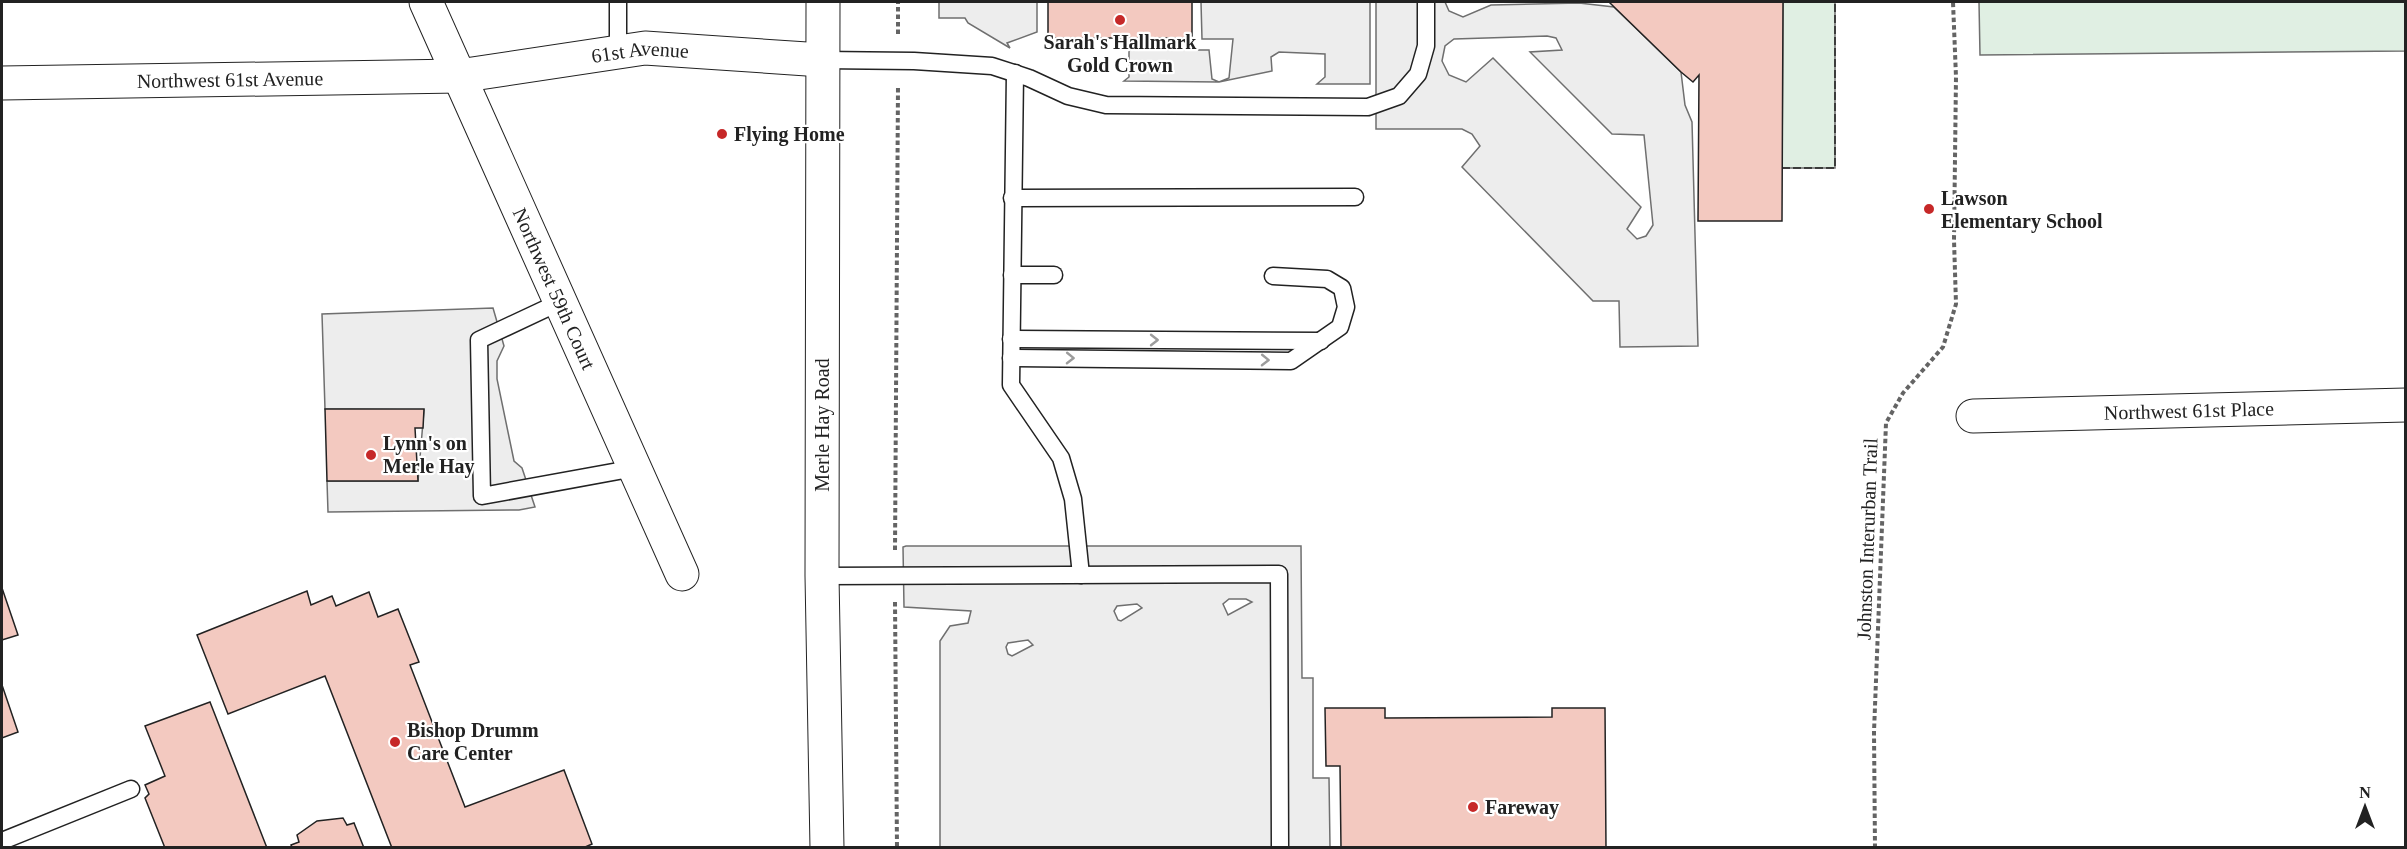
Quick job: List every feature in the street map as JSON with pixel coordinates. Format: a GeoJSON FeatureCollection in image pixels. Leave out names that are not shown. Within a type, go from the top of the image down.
{"type":"FeatureCollection","features":[{"type":"Feature","properties":{"kind":"street","name":"Northwest 59th Court"},"geometry":{"type":"LineString","coordinates":[[426,2],[682,574]]}},
{"type":"Feature","properties":{"kind":"street","name":"Merle Hay Road"},"geometry":{"type":"LineString","coordinates":[[823,2],[822,576],[827,848]]}},
{"type":"Feature","properties":{"kind":"street","name":"61st Avenue"},"geometry":{"type":"LineString","coordinates":[[459,76],[645,48],[822,60]]}},
{"type":"Feature","properties":{"kind":"street","name":"Northwest 61st Avenue"},"geometry":{"type":"LineString","coordinates":[[2,83],[459,76]]}},
{"type":"Feature","properties":{"kind":"street","name":"Northwest 61st Place"},"geometry":{"type":"LineString","coordinates":[[1973,416],[2406,405]]}},
{"type":"Feature","properties":{"kind":"lane"},"geometry":{"type":"LineString","coordinates":[[618,2],[618,52]]}},
{"type":"Feature","properties":{"kind":"lane"},"geometry":{"type":"LineString","coordinates":[[822,60],[992,66],[1015,73],[1068,96],[1106,105],[1368,106],[1399,96],[1418,74],[1426,46],[1426,2]]}},
{"type":"Feature","properties":{"kind":"lane"},"geometry":{"type":"LineString","coordinates":[[1015,73],[1011,385],[1061,458],[1073,499],[1082,575]]}},
{"type":"Feature","properties":{"kind":"lane"},"geometry":{"type":"LineString","coordinates":[[1012,198],[1355,197]]}},
{"type":"Feature","properties":{"kind":"lane"},"geometry":{"type":"LineString","coordinates":[[1012,275],[1054,275]]}},
{"type":"Feature","properties":{"kind":"lane"},"geometry":{"type":"LineString","coordinates":[[1011,358],[1291,361],[1340,327],[1346,307],[1342,288],[1327,279],[1273,276]]}},
{"type":"Feature","properties":{"kind":"lane"},"geometry":{"type":"LineString","coordinates":[[560,302],[479,340],[482,496],[635,468]]}},
{"type":"Feature","properties":{"kind":"lane"},"geometry":{"type":"LineString","coordinates":[[1011,339],[1321,341]]}},
{"type":"Feature","properties":{"kind":"lane"},"geometry":{"type":"LineString","coordinates":[[822,576],[1279,574],[1280,848]]}},
{"type":"Feature","properties":{"kind":"lane"},"geometry":{"type":"LineString","coordinates":[[2,841],[131,789]]}},
{"type":"Feature","properties":{"kind":"path"},"geometry":{"type":"LineString","coordinates":[[897,848],[894,473],[899,149],[898,2]]}},
{"type":"Feature","properties":{"kind":"path","name":"Johnston Interurban Trail"},"geometry":{"type":"LineString","coordinates":[[1875,848],[1874,732],[1887,423],[1903,393],[1943,347],[1956,304],[1954,240],[1956,77],[1953,2]]}},
{"type":"Feature","properties":{"kind":"green space"},"geometry":{"type":"Polygon","coordinates":[[[1783,2],[1835,2],[1835,168],[1782,168],[1783,2]]]}},
{"type":"Feature","properties":{"kind":"green space"},"geometry":{"type":"Polygon","coordinates":[[[1979,2],[2405,2],[2405,51],[1980,55],[1979,2]]]}},
{"type":"Feature","properties":{"kind":"shaded area"},"geometry":{"type":"Polygon","coordinates":[[[939,2],[1037,2],[1037,32],[1007,43],[1010,48],[968,23],[965,18],[939,18],[939,2]]]}},
{"type":"Feature","properties":{"kind":"shaded area"},"geometry":{"type":"Polygon","coordinates":[[[1201,2],[1370,2],[1370,84],[1317,84],[1325,77],[1325,54],[1279,52],[1271,57],[1272,71],[1219,82],[1229,78],[1233,39],[1202,39],[1201,2]]]}},
{"type":"Feature","properties":{"kind":"shaded area"},"geometry":{"type":"Polygon","coordinates":[[[1376,2],[1445,2],[1449,11],[1463,17],[1491,5],[1579,3],[1614,7],[1681,72],[1685,105],[1692,122],[1698,346],[1620,347],[1619,301],[1593,301],[1462,167],[1480,146],[1472,134],[1462,129],[1376,129],[1376,2]],[[1547,36],[1454,39],[1445,46],[1442,61],[1449,75],[1466,82],[1493,58],[1641,207],[1627,229],[1637,239],[1646,236],[1653,225],[1644,135],[1612,134],[1530,52],[1562,50],[1556,38],[1547,36]]]}},
{"type":"Feature","properties":{"kind":"shaded area"},"geometry":{"type":"Polygon","coordinates":[[[1129,50],[1209,50],[1212,79],[1219,82],[1124,81],[1129,77],[1129,50]]]}},
{"type":"Feature","properties":{"kind":"shaded area"},"geometry":{"type":"Polygon","coordinates":[[[493,308],[504,346],[497,361],[497,379],[514,461],[522,468],[535,507],[519,510],[328,512],[327,481],[418,481],[424,410],[325,409],[322,314],[493,308]]]}},
{"type":"Feature","properties":{"kind":"shaded area"},"geometry":{"type":"Polygon","coordinates":[[[1301,546],[1302,678],[1313,678],[1313,778],[1329,778],[1330,847],[940,847],[940,641],[950,626],[968,623],[971,611],[904,607],[903,547],[1301,546]],[[1229,599],[1223,604],[1228,615],[1252,602],[1246,599],[1229,599]],[[1137,604],[1117,606],[1114,611],[1118,620],[1121,621],[1142,608],[1137,604]],[[1028,640],[1008,643],[1006,647],[1008,654],[1012,656],[1033,645],[1028,640]]]}},
{"type":"Feature","properties":{"kind":"building","name":"Sarah's Hallmark Gold Crown"},"geometry":{"type":"Polygon","coordinates":[[[1048,2],[1192,2],[1192,38],[1048,38],[1048,2]]]}},
{"type":"Feature","properties":{"kind":"building"},"geometry":{"type":"Polygon","coordinates":[[[1609,2],[1783,2],[1782,221],[1698,221],[1699,75],[1693,82],[1609,2]]]}},
{"type":"Feature","properties":{"kind":"building","name":"Lynn's on Merle Hay"},"geometry":{"type":"Polygon","coordinates":[[[325,409],[424,409],[423,428],[415,428],[418,481],[327,481],[325,409]]]}},
{"type":"Feature","properties":{"kind":"building"},"geometry":{"type":"Polygon","coordinates":[[[2,588],[18,635],[2,640],[2,588]]]}},
{"type":"Feature","properties":{"kind":"building","name":"Bishop Drumm Care Center"},"geometry":{"type":"Polygon","coordinates":[[[307,591],[311,605],[332,596],[336,606],[369,592],[378,617],[398,609],[419,662],[410,665],[465,807],[564,770],[592,844],[583,848],[392,848],[325,676],[228,714],[197,635],[307,591]]]}},
{"type":"Feature","properties":{"kind":"building"},"geometry":{"type":"Polygon","coordinates":[[[2,685],[18,732],[2,738],[2,685]]]}},
{"type":"Feature","properties":{"kind":"building"},"geometry":{"type":"Polygon","coordinates":[[[210,702],[267,848],[165,848],[145,798],[149,794],[145,785],[165,776],[145,726],[210,702]]]}},
{"type":"Feature","properties":{"kind":"building","name":"Fareway"},"geometry":{"type":"Polygon","coordinates":[[[1325,708],[1385,708],[1385,718],[1552,717],[1552,708],[1605,708],[1606,848],[1341,848],[1340,766],[1326,766],[1325,708]]]}},
{"type":"Feature","properties":{"kind":"building"},"geometry":{"type":"Polygon","coordinates":[[[343,818],[347,825],[354,823],[364,848],[292,848],[291,845],[299,842],[297,835],[317,821],[343,818]]]}},
{"type":"Feature","properties":{"kind":"fence"},"geometry":{"type":"LineString","coordinates":[[1782,168],[1835,168],[1835,2]]}},
{"type":"Feature","properties":{"kind":"place","name":"Sarah's Hallmark Gold Crown"},"geometry":{"type":"Point","coordinates":[1120,20]}},
{"type":"Feature","properties":{"kind":"place","name":"Flying Home"},"geometry":{"type":"Point","coordinates":[722,134]}},
{"type":"Feature","properties":{"kind":"place","name":"Lawson Elementary School"},"geometry":{"type":"Point","coordinates":[1929,209]}},
{"type":"Feature","properties":{"kind":"place","name":"Lynn's on Merle Hay"},"geometry":{"type":"Point","coordinates":[371,455]}},
{"type":"Feature","properties":{"kind":"place","name":"Bishop Drumm Care Center"},"geometry":{"type":"Point","coordinates":[395,742]}},
{"type":"Feature","properties":{"kind":"place","name":"Fareway"},"geometry":{"type":"Point","coordinates":[1473,807]}}]}
